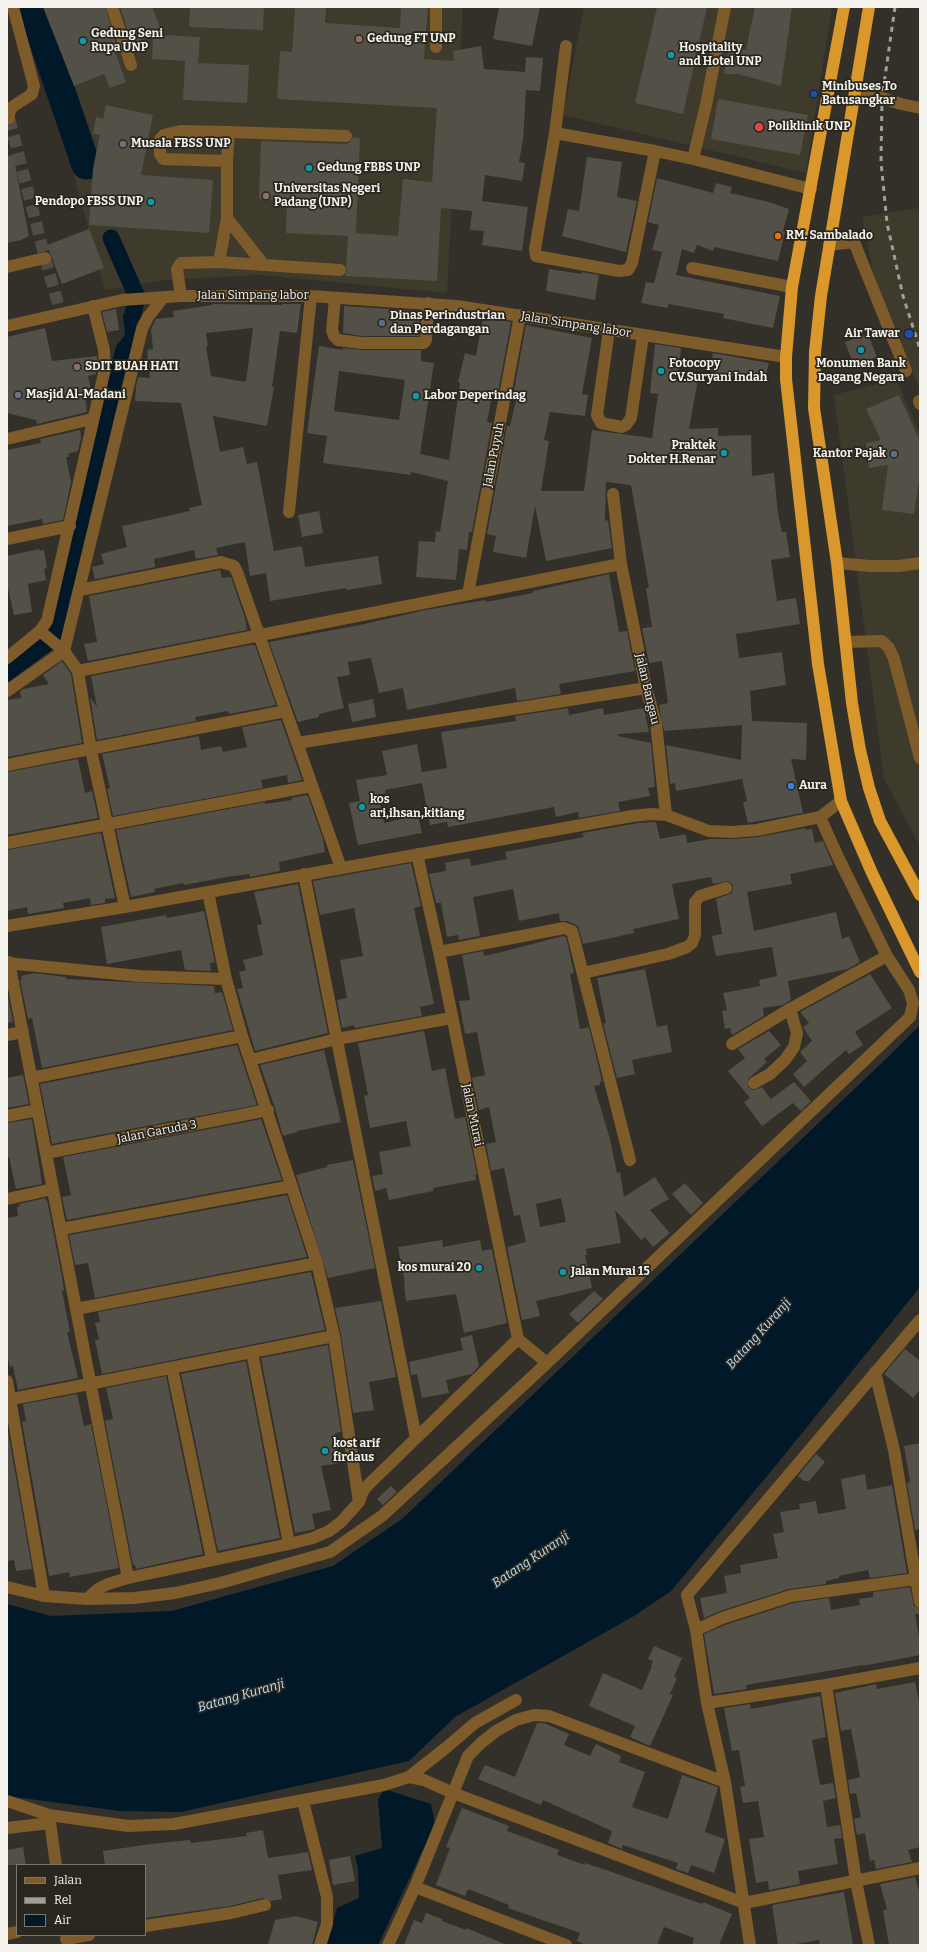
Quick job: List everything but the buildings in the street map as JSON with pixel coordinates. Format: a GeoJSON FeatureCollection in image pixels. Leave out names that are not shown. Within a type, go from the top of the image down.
{"type":"FeatureCollection","features":[{"type":"Feature","properties":{"kind":"highway"},"geometry":{"type":"LineString","coordinates":[[844,7],[792,287],[786,357],[789,416],[818,664],[841,801],[872,873],[920,972]]}},
{"type":"Feature","properties":{"kind":"highway"},"geometry":{"type":"LineString","coordinates":[[869,7],[855,97],[820,296],[815,352],[814,408],[837,563],[845,642],[860,750],[869,788],[880,821],[920,894]]}},
{"type":"Feature","properties":{"kind":"street"},"geometry":{"type":"LineString","coordinates":[[9,118],[9,113],[12,107],[32,94],[34,86],[13,7]]}},
{"type":"Feature","properties":{"kind":"street"},"geometry":{"type":"LineString","coordinates":[[112,7],[131,65]]}},
{"type":"Feature","properties":{"kind":"street"},"geometry":{"type":"LineString","coordinates":[[436,7],[436,48]]}},
{"type":"Feature","properties":{"kind":"street"},"geometry":{"type":"LineString","coordinates":[[693,159],[706,105],[725,7]]}},
{"type":"Feature","properties":{"kind":"street"},"geometry":{"type":"LineString","coordinates":[[566,46],[555,133],[535,249],[536,256],[539,258],[619,272],[628,270],[632,263],[655,151]]}},
{"type":"Feature","properties":{"kind":"street"},"geometry":{"type":"LineString","coordinates":[[855,97],[882,98],[920,108]]}},
{"type":"Feature","properties":{"kind":"street"},"geometry":{"type":"LineString","coordinates":[[227,162],[163,158],[160,154],[160,143],[162,137],[174,131],[346,136]]}},
{"type":"Feature","properties":{"kind":"street"},"geometry":{"type":"LineString","coordinates":[[219,262],[227,218],[227,162],[229,132]]}},
{"type":"Feature","properties":{"kind":"street"},"geometry":{"type":"LineString","coordinates":[[555,133],[693,159],[811,189]]}},
{"type":"Feature","properties":{"kind":"street"},"geometry":{"type":"LineString","coordinates":[[227,218],[263,264]]}},
{"type":"Feature","properties":{"kind":"street"},"geometry":{"type":"LineString","coordinates":[[829,246],[854,242],[906,372]]}},
{"type":"Feature","properties":{"kind":"street"},"geometry":{"type":"LineString","coordinates":[[7,267],[45,258]]}},
{"type":"Feature","properties":{"kind":"street"},"geometry":{"type":"LineString","coordinates":[[181,296],[178,269],[180,263],[219,262],[340,270]]}},
{"type":"Feature","properties":{"kind":"street"},"geometry":{"type":"LineString","coordinates":[[692,268],[792,287]]}},
{"type":"Feature","properties":{"kind":"street","name":"Jalan Simpang labor"},"geometry":{"type":"LineString","coordinates":[[7,326],[122,300],[181,296],[311,296],[428,303],[520,315],[643,336],[786,357]]}},
{"type":"Feature","properties":{"kind":"street"},"geometry":{"type":"LineString","coordinates":[[289,512],[311,296]]}},
{"type":"Feature","properties":{"kind":"street"},"geometry":{"type":"LineString","coordinates":[[7,690],[61,648],[80,590],[142,329],[148,317],[163,298]]}},
{"type":"Feature","properties":{"kind":"street"},"geometry":{"type":"LineString","coordinates":[[335,298],[332,330],[334,336],[338,340],[361,343],[424,343],[426,340],[428,303]]}},
{"type":"Feature","properties":{"kind":"street"},"geometry":{"type":"LineString","coordinates":[[7,658],[41,632],[47,622],[70,526],[106,360],[93,306]]}},
{"type":"Feature","properties":{"kind":"street","name":"Jalan Puyuh"},"geometry":{"type":"LineString","coordinates":[[468,594],[520,315]]}},
{"type":"Feature","properties":{"kind":"street"},"geometry":{"type":"LineString","coordinates":[[609,330],[597,415],[601,423],[622,427],[626,425],[631,418],[643,336]]}},
{"type":"Feature","properties":{"kind":"street"},"geometry":{"type":"LineString","coordinates":[[7,439],[92,419]]}},
{"type":"Feature","properties":{"kind":"street","name":"Jalan Bangau"},"geometry":{"type":"LineString","coordinates":[[613,494],[621,564],[646,688],[656,723],[666,815]]}},
{"type":"Feature","properties":{"kind":"street"},"geometry":{"type":"LineString","coordinates":[[7,539],[70,526]]}},
{"type":"Feature","properties":{"kind":"street"},"geometry":{"type":"LineString","coordinates":[[80,590],[221,562],[234,566],[341,868]]}},
{"type":"Feature","properties":{"kind":"street"},"geometry":{"type":"LineString","coordinates":[[837,563],[870,566],[899,566],[920,563]]}},
{"type":"Feature","properties":{"kind":"street"},"geometry":{"type":"LineString","coordinates":[[78,671],[621,564]]}},
{"type":"Feature","properties":{"kind":"street"},"geometry":{"type":"LineString","coordinates":[[41,632],[61,648],[78,671],[91,750],[108,825],[124,907]]}},
{"type":"Feature","properties":{"kind":"street"},"geometry":{"type":"LineString","coordinates":[[845,642],[882,641],[889,648],[894,659],[920,758]]}},
{"type":"Feature","properties":{"kind":"street"},"geometry":{"type":"LineString","coordinates":[[297,743],[646,688]]}},
{"type":"Feature","properties":{"kind":"street"},"geometry":{"type":"LineString","coordinates":[[7,765],[91,750],[286,711]]}},
{"type":"Feature","properties":{"kind":"street"},"geometry":{"type":"LineString","coordinates":[[7,843],[312,786]]}},
{"type":"Feature","properties":{"kind":"street"},"geometry":{"type":"LineString","coordinates":[[7,926],[124,907],[632,816],[651,814],[666,815],[709,831],[732,832],[756,830],[820,817],[841,801]]}},
{"type":"Feature","properties":{"kind":"street"},"geometry":{"type":"LineString","coordinates":[[7,1587],[44,1596],[87,1599],[134,1598],[175,1593],[220,1583],[330,1552],[382,1516],[547,1363],[910,1017],[913,1003],[909,990],[887,956],[820,817]]}},
{"type":"Feature","properties":{"kind":"street","name":"Jalan Murai"},"geometry":{"type":"LineString","coordinates":[[417,854],[439,952],[451,1018],[518,1339]]}},
{"type":"Feature","properties":{"kind":"street"},"geometry":{"type":"LineString","coordinates":[[304,874],[416,1438]]}},
{"type":"Feature","properties":{"kind":"street"},"geometry":{"type":"LineString","coordinates":[[583,973],[668,954],[687,948],[692,943],[695,935],[695,902],[700,896],[726,888]]}},
{"type":"Feature","properties":{"kind":"street"},"geometry":{"type":"LineString","coordinates":[[208,892],[226,979],[242,1036],[268,1110],[317,1263],[334,1336],[359,1502]]}},
{"type":"Feature","properties":{"kind":"street"},"geometry":{"type":"LineString","coordinates":[[439,952],[564,928],[572,931],[630,1160]]}},
{"type":"Feature","properties":{"kind":"street"},"geometry":{"type":"LineString","coordinates":[[732,1044],[790,1009],[887,956]]}},
{"type":"Feature","properties":{"kind":"street"},"geometry":{"type":"LineString","coordinates":[[128,1578],[23,1032],[8,962],[139,976],[226,979]]}},
{"type":"Feature","properties":{"kind":"street"},"geometry":{"type":"LineString","coordinates":[[754,1083],[770,1074],[785,1060],[794,1047],[797,1033],[790,1009]]}},
{"type":"Feature","properties":{"kind":"street"},"geometry":{"type":"LineString","coordinates":[[250,1060],[337,1039],[451,1018]]}},
{"type":"Feature","properties":{"kind":"street"},"geometry":{"type":"LineString","coordinates":[[7,1036],[23,1032]]}},
{"type":"Feature","properties":{"kind":"street"},"geometry":{"type":"LineString","coordinates":[[31,1078],[242,1036]]}},
{"type":"Feature","properties":{"kind":"street"},"geometry":{"type":"LineString","coordinates":[[7,1116],[38,1110]]}},
{"type":"Feature","properties":{"kind":"street","name":"Jalan Garuda 3"},"geometry":{"type":"LineString","coordinates":[[46,1153],[268,1110]]}},
{"type":"Feature","properties":{"kind":"street"},"geometry":{"type":"LineString","coordinates":[[60,1229],[292,1186]]}},
{"type":"Feature","properties":{"kind":"street"},"geometry":{"type":"LineString","coordinates":[[7,1199],[53,1189]]}},
{"type":"Feature","properties":{"kind":"street"},"geometry":{"type":"LineString","coordinates":[[76,1309],[317,1263]]}},
{"type":"Feature","properties":{"kind":"street"},"geometry":{"type":"LineString","coordinates":[[750,1945],[725,1782],[707,1703],[696,1630],[687,1595],[920,1320]]}},
{"type":"Feature","properties":{"kind":"street"},"geometry":{"type":"LineString","coordinates":[[9,1400],[334,1336]]}},
{"type":"Feature","properties":{"kind":"street"},"geometry":{"type":"LineString","coordinates":[[87,1599],[98,1589],[108,1584],[128,1578],[212,1559],[289,1544],[313,1538],[329,1531],[359,1502],[363,1491],[368,1485],[518,1339],[547,1363]]}},
{"type":"Feature","properties":{"kind":"street"},"geometry":{"type":"LineString","coordinates":[[252,1352],[289,1544]]}},
{"type":"Feature","properties":{"kind":"street"},"geometry":{"type":"LineString","coordinates":[[172,1368],[212,1559]]}},
{"type":"Feature","properties":{"kind":"street"},"geometry":{"type":"LineString","coordinates":[[875,1372],[894,1450],[920,1602]]}},
{"type":"Feature","properties":{"kind":"street"},"geometry":{"type":"LineString","coordinates":[[7,1381],[9,1400],[44,1596]]}},
{"type":"Feature","properties":{"kind":"street"},"geometry":{"type":"LineString","coordinates":[[696,1630],[722,1618],[791,1596],[916,1579]]}},
{"type":"Feature","properties":{"kind":"street"},"geometry":{"type":"LineString","coordinates":[[707,1703],[826,1685],[920,1668]]}},
{"type":"Feature","properties":{"kind":"street"},"geometry":{"type":"LineString","coordinates":[[826,1685],[856,1881],[869,1945]]}},
{"type":"Feature","properties":{"kind":"street"},"geometry":{"type":"LineString","coordinates":[[7,1828],[50,1819],[128,1826],[174,1824],[384,1785],[408,1777],[475,1723],[516,1700]]}},
{"type":"Feature","properties":{"kind":"street"},"geometry":{"type":"LineString","coordinates":[[388,1945],[415,1886],[468,1756],[496,1731],[516,1720],[526,1716],[540,1714],[549,1716],[725,1782]]}},
{"type":"Feature","properties":{"kind":"street"},"geometry":{"type":"LineString","coordinates":[[408,1777],[424,1780],[453,1793],[744,1904],[920,1868]]}},
{"type":"Feature","properties":{"kind":"street"},"geometry":{"type":"LineString","coordinates":[[7,1801],[50,1819]]}},
{"type":"Feature","properties":{"kind":"street"},"geometry":{"type":"LineString","coordinates":[[303,1801],[326,1897],[327,1924],[320,1945]]}},
{"type":"Feature","properties":{"kind":"street"},"geometry":{"type":"LineString","coordinates":[[50,1819],[56,1864]]}},
{"type":"Feature","properties":{"kind":"street"},"geometry":{"type":"LineString","coordinates":[[415,1886],[566,1945]]}},
{"type":"Feature","properties":{"kind":"street"},"geometry":{"type":"LineString","coordinates":[[146,1926],[231,1913],[265,1905]]}},
{"type":"Feature","properties":{"kind":"street"},"geometry":{"type":"LineString","coordinates":[[66,1940],[84,1936]]}},
{"type":"Feature","properties":{"kind":"shaded area","name":"Universitas Negeri Padang (UNP)"},"geometry":{"type":"Polygon","coordinates":[[[31,7],[463,7],[447,293],[260,275],[165,280],[105,290],[58,117],[31,7]]]}},
{"type":"Feature","properties":{"kind":"shaded area"},"geometry":{"type":"Polygon","coordinates":[[[584,7],[832,7],[806,173],[563,115],[584,7]]]}},
{"type":"Feature","properties":{"kind":"shaded area"},"geometry":{"type":"Polygon","coordinates":[[[918,208],[920,215],[920,391],[876,286],[862,217],[918,208]]]}},
{"type":"Feature","properties":{"kind":"shaded area"},"geometry":{"type":"Polygon","coordinates":[[[896,379],[920,434],[920,846],[884,779],[834,395],[896,379]]]}},
{"type":"Feature","properties":{"kind":"water"},"geometry":{"type":"Polygon","coordinates":[[[143,296],[80,578],[61,643],[7,683],[7,664],[47,632],[116,346],[125,335],[123,315],[137,297],[143,296]]]}},
{"type":"Feature","properties":{"kind":"water","name":"Batang Kuranji"},"geometry":{"type":"Polygon","coordinates":[[[920,1025],[920,1287],[773,1469],[671,1591],[634,1616],[455,1717],[409,1761],[181,1812],[120,1811],[7,1796],[7,1604],[51,1616],[172,1611],[333,1566],[402,1519],[920,1025]]]}},
{"type":"Feature","properties":{"kind":"water"},"geometry":{"type":"Polygon","coordinates":[[[384,1789],[431,1804],[435,1824],[378,1945],[327,1945],[337,1908],[359,1898],[358,1868],[355,1856],[382,1848],[378,1800],[384,1789]]]}},
{"type":"Feature","properties":{"kind":"waterway"},"geometry":{"type":"LineString","coordinates":[[32,7],[86,165]]}},
{"type":"Feature","properties":{"kind":"waterway"},"geometry":{"type":"LineString","coordinates":[[111,238],[137,297],[133,314]]}},
{"type":"Feature","properties":{"kind":"tunnel"},"geometry":{"type":"LineString","coordinates":[[9,118],[61,314]]}},
{"type":"Feature","properties":{"kind":"railway"},"geometry":{"type":"LineString","coordinates":[[895,7],[882,98],[881,162],[887,223],[903,296],[920,349]]}},
{"type":"Feature","properties":{"kind":"place","name":"Gedung FT UNP"},"geometry":{"type":"Point","coordinates":[359,39]}},
{"type":"Feature","properties":{"kind":"place","name":"Gedung Seni Rupa UNP"},"geometry":{"type":"Point","coordinates":[83,41]}},
{"type":"Feature","properties":{"kind":"place","name":"Hospitality and Hotel UNP"},"geometry":{"type":"Point","coordinates":[671,55]}},
{"type":"Feature","properties":{"kind":"place","name":"Minibuses To Batusangkar"},"geometry":{"type":"Point","coordinates":[814,94]}},
{"type":"Feature","properties":{"kind":"place","name":"Poliklinik UNP"},"geometry":{"type":"Point","coordinates":[759,127]}},
{"type":"Feature","properties":{"kind":"place","name":"Musala FBSS UNP"},"geometry":{"type":"Point","coordinates":[123,144]}},
{"type":"Feature","properties":{"kind":"place","name":"Gedung FBBS UNP"},"geometry":{"type":"Point","coordinates":[309,168]}},
{"type":"Feature","properties":{"kind":"place","name":"Universitas Negeri Padang (UNP)"},"geometry":{"type":"Point","coordinates":[266,196]}},
{"type":"Feature","properties":{"kind":"place","name":"Pendopo FBSS UNP"},"geometry":{"type":"Point","coordinates":[151,202]}},
{"type":"Feature","properties":{"kind":"place","name":"RM. Sambalado"},"geometry":{"type":"Point","coordinates":[778,236]}},
{"type":"Feature","properties":{"kind":"place","name":"Dinas Perindustrian dan Perdagangan"},"geometry":{"type":"Point","coordinates":[382,323]}},
{"type":"Feature","properties":{"kind":"place","name":"Air Tawar"},"geometry":{"type":"Point","coordinates":[909,334]}},
{"type":"Feature","properties":{"kind":"place","name":"Monumen Bank Dagang Negara"},"geometry":{"type":"Point","coordinates":[861,350]}},
{"type":"Feature","properties":{"kind":"place","name":"SDIT BUAH HATI"},"geometry":{"type":"Point","coordinates":[77,367]}},
{"type":"Feature","properties":{"kind":"place","name":"Fotocopy CV.Suryani Indah"},"geometry":{"type":"Point","coordinates":[661,371]}},
{"type":"Feature","properties":{"kind":"place","name":"Masjid Al-Madani"},"geometry":{"type":"Point","coordinates":[18,395]}},
{"type":"Feature","properties":{"kind":"place","name":"Labor Deperindag"},"geometry":{"type":"Point","coordinates":[416,396]}},
{"type":"Feature","properties":{"kind":"place","name":"Praktek Dokter H.Renar"},"geometry":{"type":"Point","coordinates":[724,453]}},
{"type":"Feature","properties":{"kind":"place","name":"Kantor Pajak"},"geometry":{"type":"Point","coordinates":[894,454]}},
{"type":"Feature","properties":{"kind":"place","name":"Aura"},"geometry":{"type":"Point","coordinates":[791,786]}},
{"type":"Feature","properties":{"kind":"place","name":"kos ari,ihsan,kitiang"},"geometry":{"type":"Point","coordinates":[362,807]}},
{"type":"Feature","properties":{"kind":"place","name":"kos murai 20"},"geometry":{"type":"Point","coordinates":[479,1268]}},
{"type":"Feature","properties":{"kind":"place","name":"Jalan Murai 15"},"geometry":{"type":"Point","coordinates":[563,1272]}},
{"type":"Feature","properties":{"kind":"place","name":"kost arif firdaus"},"geometry":{"type":"Point","coordinates":[325,1451]}}]}
